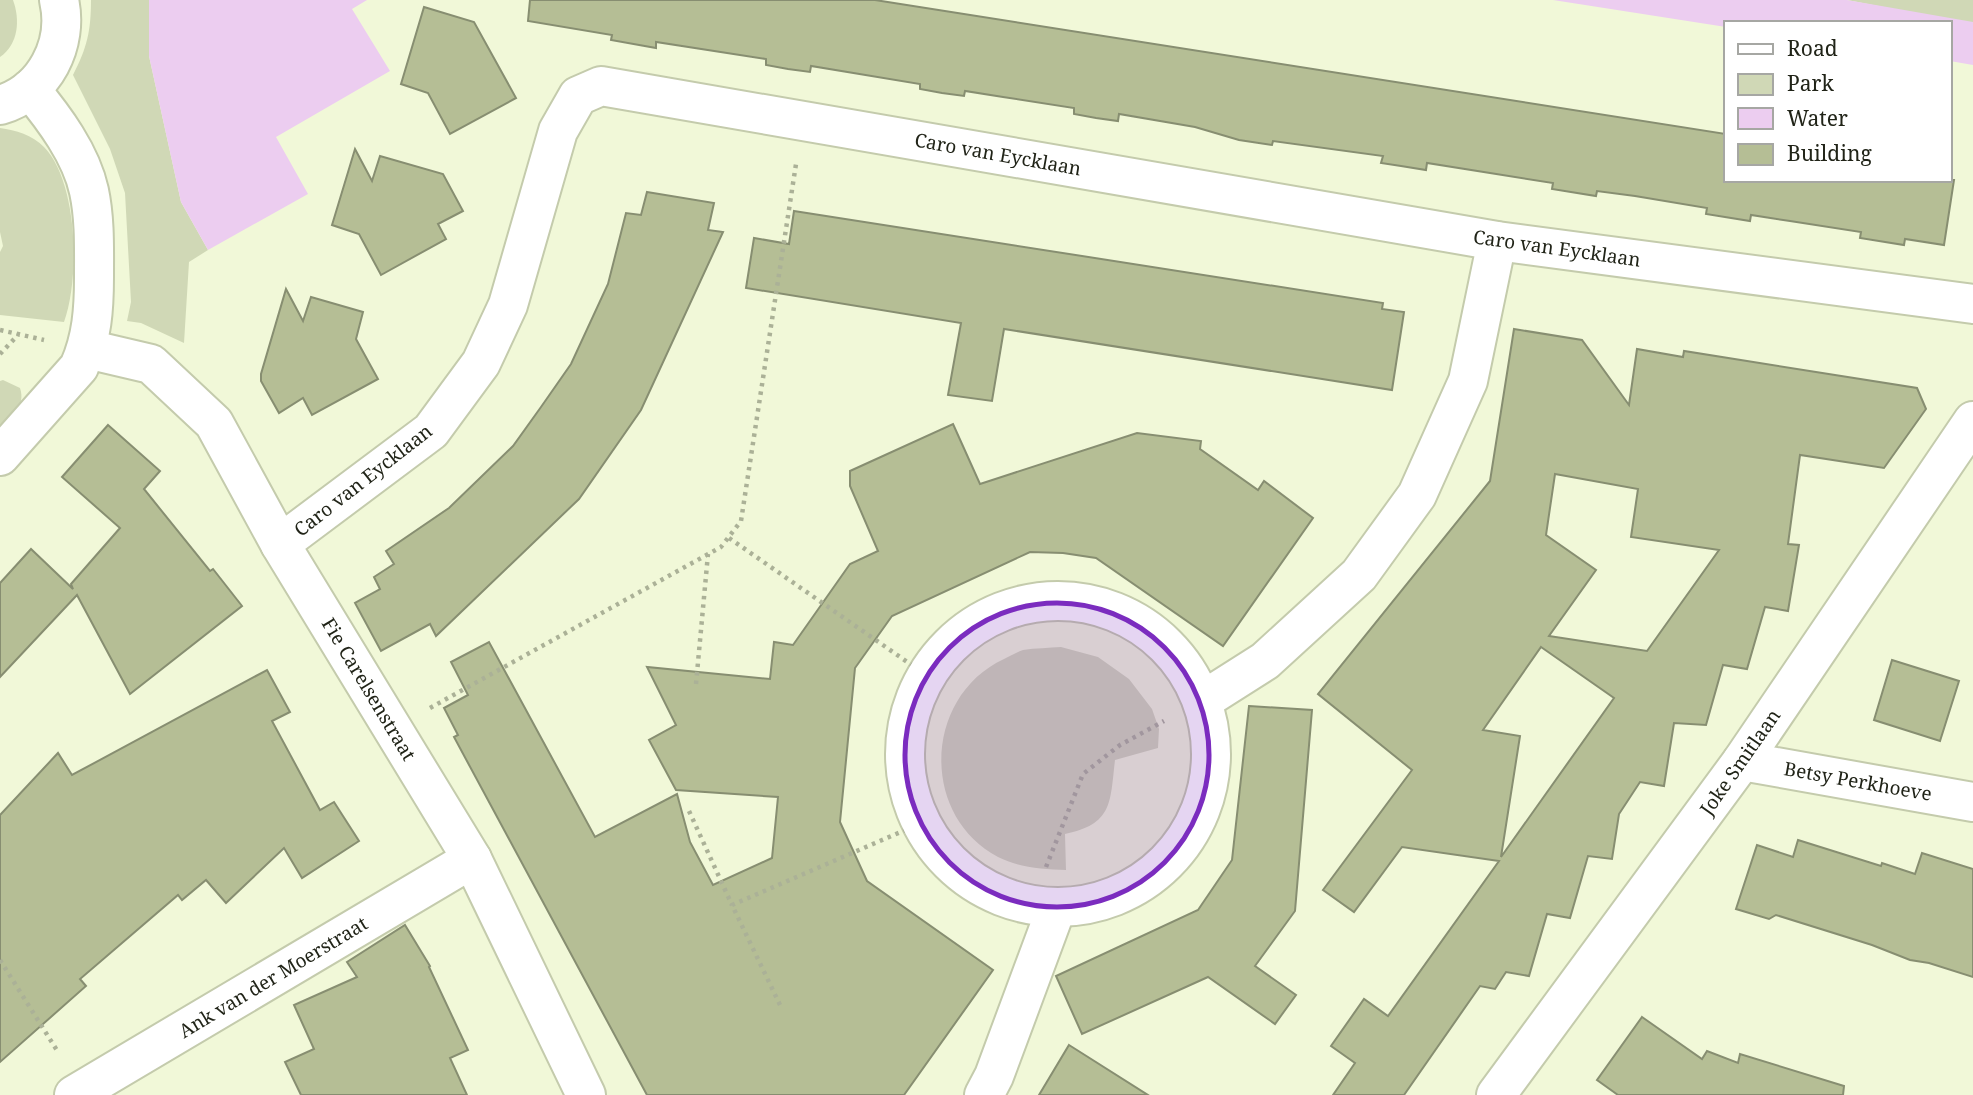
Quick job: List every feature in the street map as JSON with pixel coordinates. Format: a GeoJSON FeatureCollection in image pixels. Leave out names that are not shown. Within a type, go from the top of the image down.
{"type":"FeatureCollection","features":[{"type":"Feature","properties":{"kind":"street"},"geometry":{"type":"LineString","coordinates":[[0,456],[79,367],[87,349],[94,301],[94,235],[89,190],[81,169],[61,131],[15,97],[49,69],[60,43],[63,15],[59,0]]}},
{"type":"Feature","properties":{"kind":"street","name":"Caro van Eycklaan"},"geometry":{"type":"LineString","coordinates":[[280,544],[431,431],[481,363],[508,305],[558,131],[578,96],[601,86],[1497,241],[1973,304]]}},
{"type":"Feature","properties":{"kind":"street"},"geometry":{"type":"LineString","coordinates":[[1202,701],[1265,661],[1359,575],[1417,495],[1468,381],[1497,241]]}},
{"type":"Feature","properties":{"kind":"street","name":"Fie Carelsenstraat"},"geometry":{"type":"LineString","coordinates":[[87,349],[150,363],[214,424],[280,544],[472,859],[586,1095]]}},
{"type":"Feature","properties":{"kind":"street","name":"Joke Smitlaan"},"geometry":{"type":"LineString","coordinates":[[1513,1089],[1742,761],[1973,421]]}},
{"type":"Feature","properties":{"kind":"street"},"geometry":{"type":"LineString","coordinates":[[1058,601],[1089,604],[1140,624],[1183,665],[1202,701],[1212,749],[1210,783],[1203,807],[1190,835],[1174,856],[1125,894],[1044,907],[1005,900],[956,871],[919,824],[904,772],[909,711],[926,675],[951,643],[1009,609],[1058,601]]}},
{"type":"Feature","properties":{"kind":"street","name":"Betsy Perkhoeve"},"geometry":{"type":"LineString","coordinates":[[1742,761],[1973,802]]}},
{"type":"Feature","properties":{"kind":"street","name":"Ank van der Moerstraat"},"geometry":{"type":"LineString","coordinates":[[78,1093],[472,859]]}},
{"type":"Feature","properties":{"kind":"street"},"geometry":{"type":"LineString","coordinates":[[984,1095],[994,1076],[1044,907]]}},
{"type":"Feature","properties":{"kind":"path"},"geometry":{"type":"LineString","coordinates":[[393,728],[721,547],[741,521],[803,121]]}},
{"type":"Feature","properties":{"kind":"path"},"geometry":{"type":"LineString","coordinates":[[0,354],[19,334]]}},
{"type":"Feature","properties":{"kind":"path"},"geometry":{"type":"LineString","coordinates":[[729,537],[926,675]]}},
{"type":"Feature","properties":{"kind":"path"},"geometry":{"type":"LineString","coordinates":[[696,684],[708,554]]}},
{"type":"Feature","properties":{"kind":"path"},"geometry":{"type":"LineString","coordinates":[[1044,907],[1083,774],[1120,745],[1202,701]]}},
{"type":"Feature","properties":{"kind":"path"},"geometry":{"type":"LineString","coordinates":[[689,811],[780,1005]]}},
{"type":"Feature","properties":{"kind":"path"},"geometry":{"type":"LineString","coordinates":[[732,905],[919,824]]}},
{"type":"Feature","properties":{"kind":"path"},"geometry":{"type":"LineString","coordinates":[[0,960],[78,1093]]}},
{"type":"Feature","properties":{"kind":"highlighted area"},"geometry":{"type":"Polygon","coordinates":[[[1058,601],[1117,613],[1166,646],[1202,701],[1212,749],[1203,807],[1174,856],[1125,894],[1056,909],[1005,900],[956,871],[919,824],[904,772],[909,711],[917,692],[951,643],[1009,609],[1058,601]]]}},
{"type":"Feature","properties":{"kind":"green space"},"geometry":{"type":"Polygon","coordinates":[[[0,0],[13,0],[17,23],[11,45],[0,57],[0,0]]]}},
{"type":"Feature","properties":{"kind":"green space"},"geometry":{"type":"Polygon","coordinates":[[[91,0],[149,0],[149,56],[181,202],[208,250],[189,262],[184,343],[141,323],[127,321],[131,302],[125,193],[110,149],[73,75],[87,39],[91,0]]]}},
{"type":"Feature","properties":{"kind":"green space"},"geometry":{"type":"Polygon","coordinates":[[[1847,0],[1973,0],[1973,22],[1966,23],[1847,0]]]}},
{"type":"Feature","properties":{"kind":"green space"},"geometry":{"type":"Polygon","coordinates":[[[0,128],[23,134],[44,147],[64,183],[73,231],[74,257],[64,322],[0,315],[0,252],[3,246],[0,232],[0,128]]]}},
{"type":"Feature","properties":{"kind":"green space"},"geometry":{"type":"Polygon","coordinates":[[[0,381],[20,388],[21,400],[17,410],[0,429],[0,381]]]}},
{"type":"Feature","properties":{"kind":"green space"},"geometry":{"type":"Polygon","coordinates":[[[1061,647],[1098,657],[1129,679],[1152,709],[1159,729],[1158,748],[1115,760],[1110,800],[1101,818],[1081,830],[1065,834],[1066,870],[1015,864],[998,857],[972,838],[954,814],[944,786],[941,756],[946,727],[958,700],[978,676],[1023,650],[1061,647]]]}},
{"type":"Feature","properties":{"kind":"water"},"geometry":{"type":"Polygon","coordinates":[[[149,0],[367,0],[352,9],[390,71],[276,137],[308,194],[208,250],[181,202],[149,56],[149,0]]]}},
{"type":"Feature","properties":{"kind":"water"},"geometry":{"type":"Polygon","coordinates":[[[1553,0],[1847,0],[1973,22],[1973,65],[1952,61],[1952,21],[1724,21],[1724,27],[1553,0]]]}},
{"type":"Feature","properties":{"kind":"building"},"geometry":{"type":"Polygon","coordinates":[[[530,0],[875,0],[1724,134],[1724,182],[1954,180],[1944,245],[1905,239],[1904,245],[1860,238],[1861,232],[1751,215],[1750,221],[1706,214],[1707,208],[1597,191],[1596,196],[1552,189],[1553,183],[1427,163],[1426,170],[1381,163],[1383,156],[1273,141],[1272,145],[1239,140],[1195,127],[1119,114],[1118,121],[1096,118],[1074,114],[1074,108],[965,91],[964,96],[942,93],[920,89],[920,84],[811,66],[810,72],[766,65],[766,59],[656,42],[656,48],[611,40],[612,35],[528,21],[530,0]]]}},
{"type":"Feature","properties":{"kind":"building"},"geometry":{"type":"Polygon","coordinates":[[[424,7],[474,22],[516,98],[450,134],[428,93],[401,84],[424,7]]]}},
{"type":"Feature","properties":{"kind":"building"},"geometry":{"type":"Polygon","coordinates":[[[355,149],[372,181],[380,156],[443,174],[463,211],[438,224],[446,239],[381,275],[359,234],[332,225],[355,149]]]}},
{"type":"Feature","properties":{"kind":"building"},"geometry":{"type":"Polygon","coordinates":[[[647,192],[714,203],[708,230],[723,232],[641,410],[579,499],[436,636],[430,624],[381,651],[355,603],[380,589],[374,577],[394,564],[386,551],[449,508],[513,446],[541,407],[571,364],[608,284],[626,213],[641,215],[647,192]]]}},
{"type":"Feature","properties":{"kind":"building"},"geometry":{"type":"Polygon","coordinates":[[[794,211],[1383,303],[1382,309],[1404,312],[1392,390],[1004,329],[992,401],[948,395],[961,323],[746,288],[754,238],[789,244],[794,211]]]}},
{"type":"Feature","properties":{"kind":"building"},"geometry":{"type":"Polygon","coordinates":[[[286,289],[303,321],[311,297],[363,312],[356,339],[378,379],[312,415],[303,398],[279,413],[261,381],[261,374],[286,289]]]}},
{"type":"Feature","properties":{"kind":"building"},"geometry":{"type":"Polygon","coordinates":[[[1514,329],[1582,340],[1629,405],[1637,349],[1683,357],[1684,351],[1917,388],[1926,409],[1884,468],[1800,455],[1788,544],[1799,545],[1788,611],[1765,607],[1747,669],[1723,665],[1706,725],[1674,723],[1664,786],[1640,782],[1619,814],[1612,859],[1588,856],[1570,918],[1547,914],[1529,976],[1506,972],[1495,989],[1480,986],[1404,1095],[1333,1095],[1355,1063],[1331,1046],[1364,999],[1388,1016],[1499,861],[1402,847],[1354,912],[1323,890],[1412,770],[1318,694],[1490,481],[1514,329]],[[1555,474],[1546,535],[1596,570],[1549,636],[1647,651],[1719,550],[1631,537],[1638,489],[1555,474]],[[1541,647],[1483,730],[1520,736],[1501,857],[1614,698],[1541,647]]]}},
{"type":"Feature","properties":{"kind":"building"},"geometry":{"type":"Polygon","coordinates":[[[953,424],[980,484],[1137,433],[1201,441],[1200,449],[1258,490],[1264,481],[1313,518],[1223,646],[1096,558],[1063,553],[1030,552],[892,616],[855,668],[840,822],[867,881],[993,970],[904,1095],[647,1095],[454,737],[458,735],[444,708],[468,695],[451,662],[489,642],[595,837],[677,794],[690,842],[713,885],[772,858],[778,797],[676,790],[649,740],[676,725],[647,667],[770,679],[774,642],[793,645],[850,564],[878,551],[850,486],[850,471],[953,424]]]}},
{"type":"Feature","properties":{"kind":"building"},"geometry":{"type":"Polygon","coordinates":[[[108,425],[160,471],[144,489],[242,606],[130,694],[77,595],[0,677],[0,583],[31,549],[73,589],[71,584],[120,528],[62,477],[108,425]]]}},
{"type":"Feature","properties":{"kind":"building"},"geometry":{"type":"Polygon","coordinates":[[[1892,660],[1959,681],[1940,741],[1874,720],[1892,660]]]}},
{"type":"Feature","properties":{"kind":"building"},"geometry":{"type":"Polygon","coordinates":[[[267,670],[290,712],[272,721],[320,810],[334,802],[359,841],[302,878],[284,848],[226,903],[206,880],[182,900],[178,895],[80,979],[86,986],[0,1062],[0,815],[58,753],[72,775],[267,670]]]}},
{"type":"Feature","properties":{"kind":"building"},"geometry":{"type":"Polygon","coordinates":[[[1249,706],[1312,710],[1295,911],[1255,966],[1296,995],[1275,1024],[1208,977],[1082,1034],[1056,976],[1198,910],[1232,860],[1249,706]]]}},
{"type":"Feature","properties":{"kind":"building"},"geometry":{"type":"Polygon","coordinates":[[[1798,840],[1915,874],[1922,853],[1973,869],[1973,977],[1910,960],[1872,945],[1776,915],[1769,919],[1736,909],[1757,845],[1793,857],[1798,840]]]}},
{"type":"Feature","properties":{"kind":"building"},"geometry":{"type":"Polygon","coordinates":[[[405,925],[430,966],[468,1050],[450,1058],[467,1095],[301,1095],[285,1062],[314,1049],[294,1005],[357,977],[347,962],[405,925]]]}},
{"type":"Feature","properties":{"kind":"building"},"geometry":{"type":"Polygon","coordinates":[[[1642,1017],[1702,1059],[1707,1051],[1738,1063],[1740,1054],[1844,1086],[1843,1095],[1618,1095],[1597,1080],[1642,1017]]]}},
{"type":"Feature","properties":{"kind":"building"},"geometry":{"type":"Polygon","coordinates":[[[1069,1045],[1148,1095],[1039,1095],[1069,1045]]]}}]}
